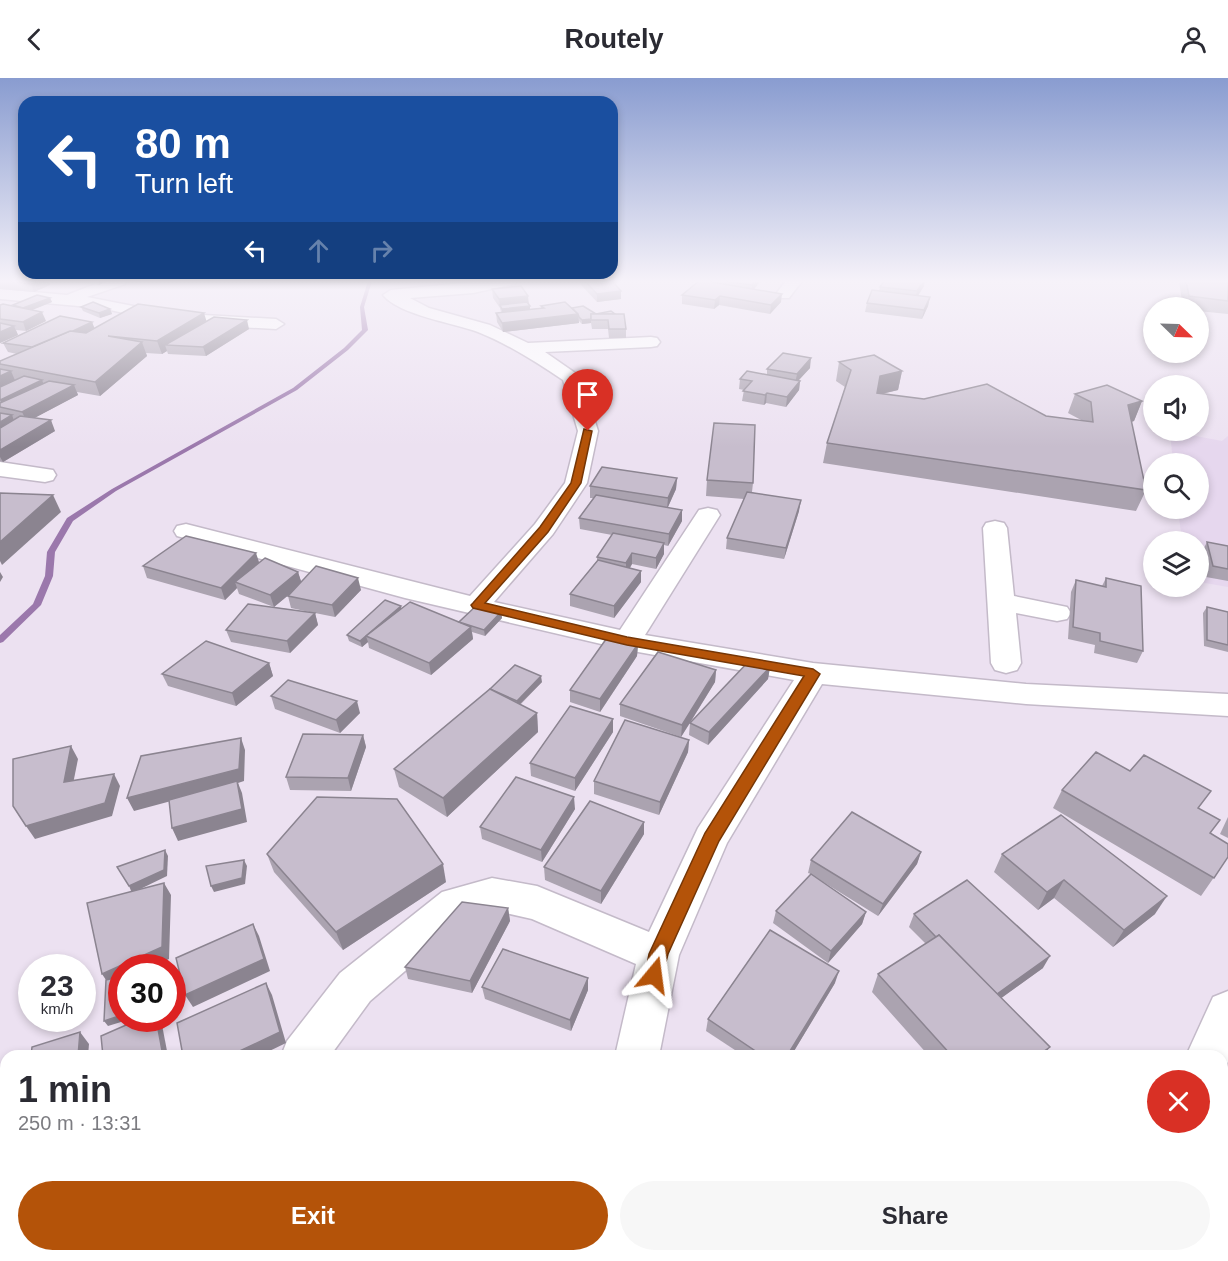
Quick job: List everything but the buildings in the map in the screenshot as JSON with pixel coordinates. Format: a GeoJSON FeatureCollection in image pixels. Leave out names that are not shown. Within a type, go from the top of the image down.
{"type":"FeatureCollection","features":[{"type":"Feature","properties":{"kind":"street"},"geometry":{"type":"LineString","coordinates":[[477,605],[544,530],[576,483],[588,431],[572,377],[525,348],[500,336]]}},
{"type":"Feature","properties":{"kind":"street"},"geometry":{"type":"LineString","coordinates":[[525,348],[651,342]]}},
{"type":"Feature","properties":{"kind":"street"},"geometry":{"type":"LineString","coordinates":[[0,469],[45,475]]}},
{"type":"Feature","properties":{"kind":"street"},"geometry":{"type":"LineString","coordinates":[[627,641],[708,515]]}},
{"type":"Feature","properties":{"kind":"street"},"geometry":{"type":"LineString","coordinates":[[995,528],[1006,663]]}},
{"type":"Feature","properties":{"kind":"street"},"geometry":{"type":"LineString","coordinates":[[186,531],[415,592],[627,641],[813,674],[1026,694],[1228,705]]}},
{"type":"Feature","properties":{"kind":"street"},"geometry":{"type":"LineString","coordinates":[[1001,602],[1057,613]]}},
{"type":"Feature","properties":{"kind":"street"},"geometry":{"type":"LineString","coordinates":[[638,1050],[659,954],[711,838],[813,674]]}},
{"type":"Feature","properties":{"kind":"street"},"geometry":{"type":"LineString","coordinates":[[308,1050],[355,987],[456,904],[492,894],[537,903],[659,954]]}},
{"type":"Feature","properties":{"kind":"shaded area"},"geometry":{"type":"Polygon","coordinates":[[[1228,436],[1228,587],[1209,584],[1209,531],[1181,531],[1179,519],[1209,519],[1209,453],[1172,453],[1171,441],[1209,441],[1209,438],[1222,441],[1228,436]]]}},
{"type":"Feature","properties":{"kind":"waterway"},"geometry":{"type":"LineString","coordinates":[[0,640],[37,605],[49,576],[51,552],[70,520],[114,490],[295,389],[359,336]]}},
{"type":"Feature","properties":{"kind":"route"},"geometry":{"type":"LineString","coordinates":[[588,431],[576,483],[544,530],[477,605],[627,641],[813,674],[711,838],[659,954],[654,975]]}}]}
